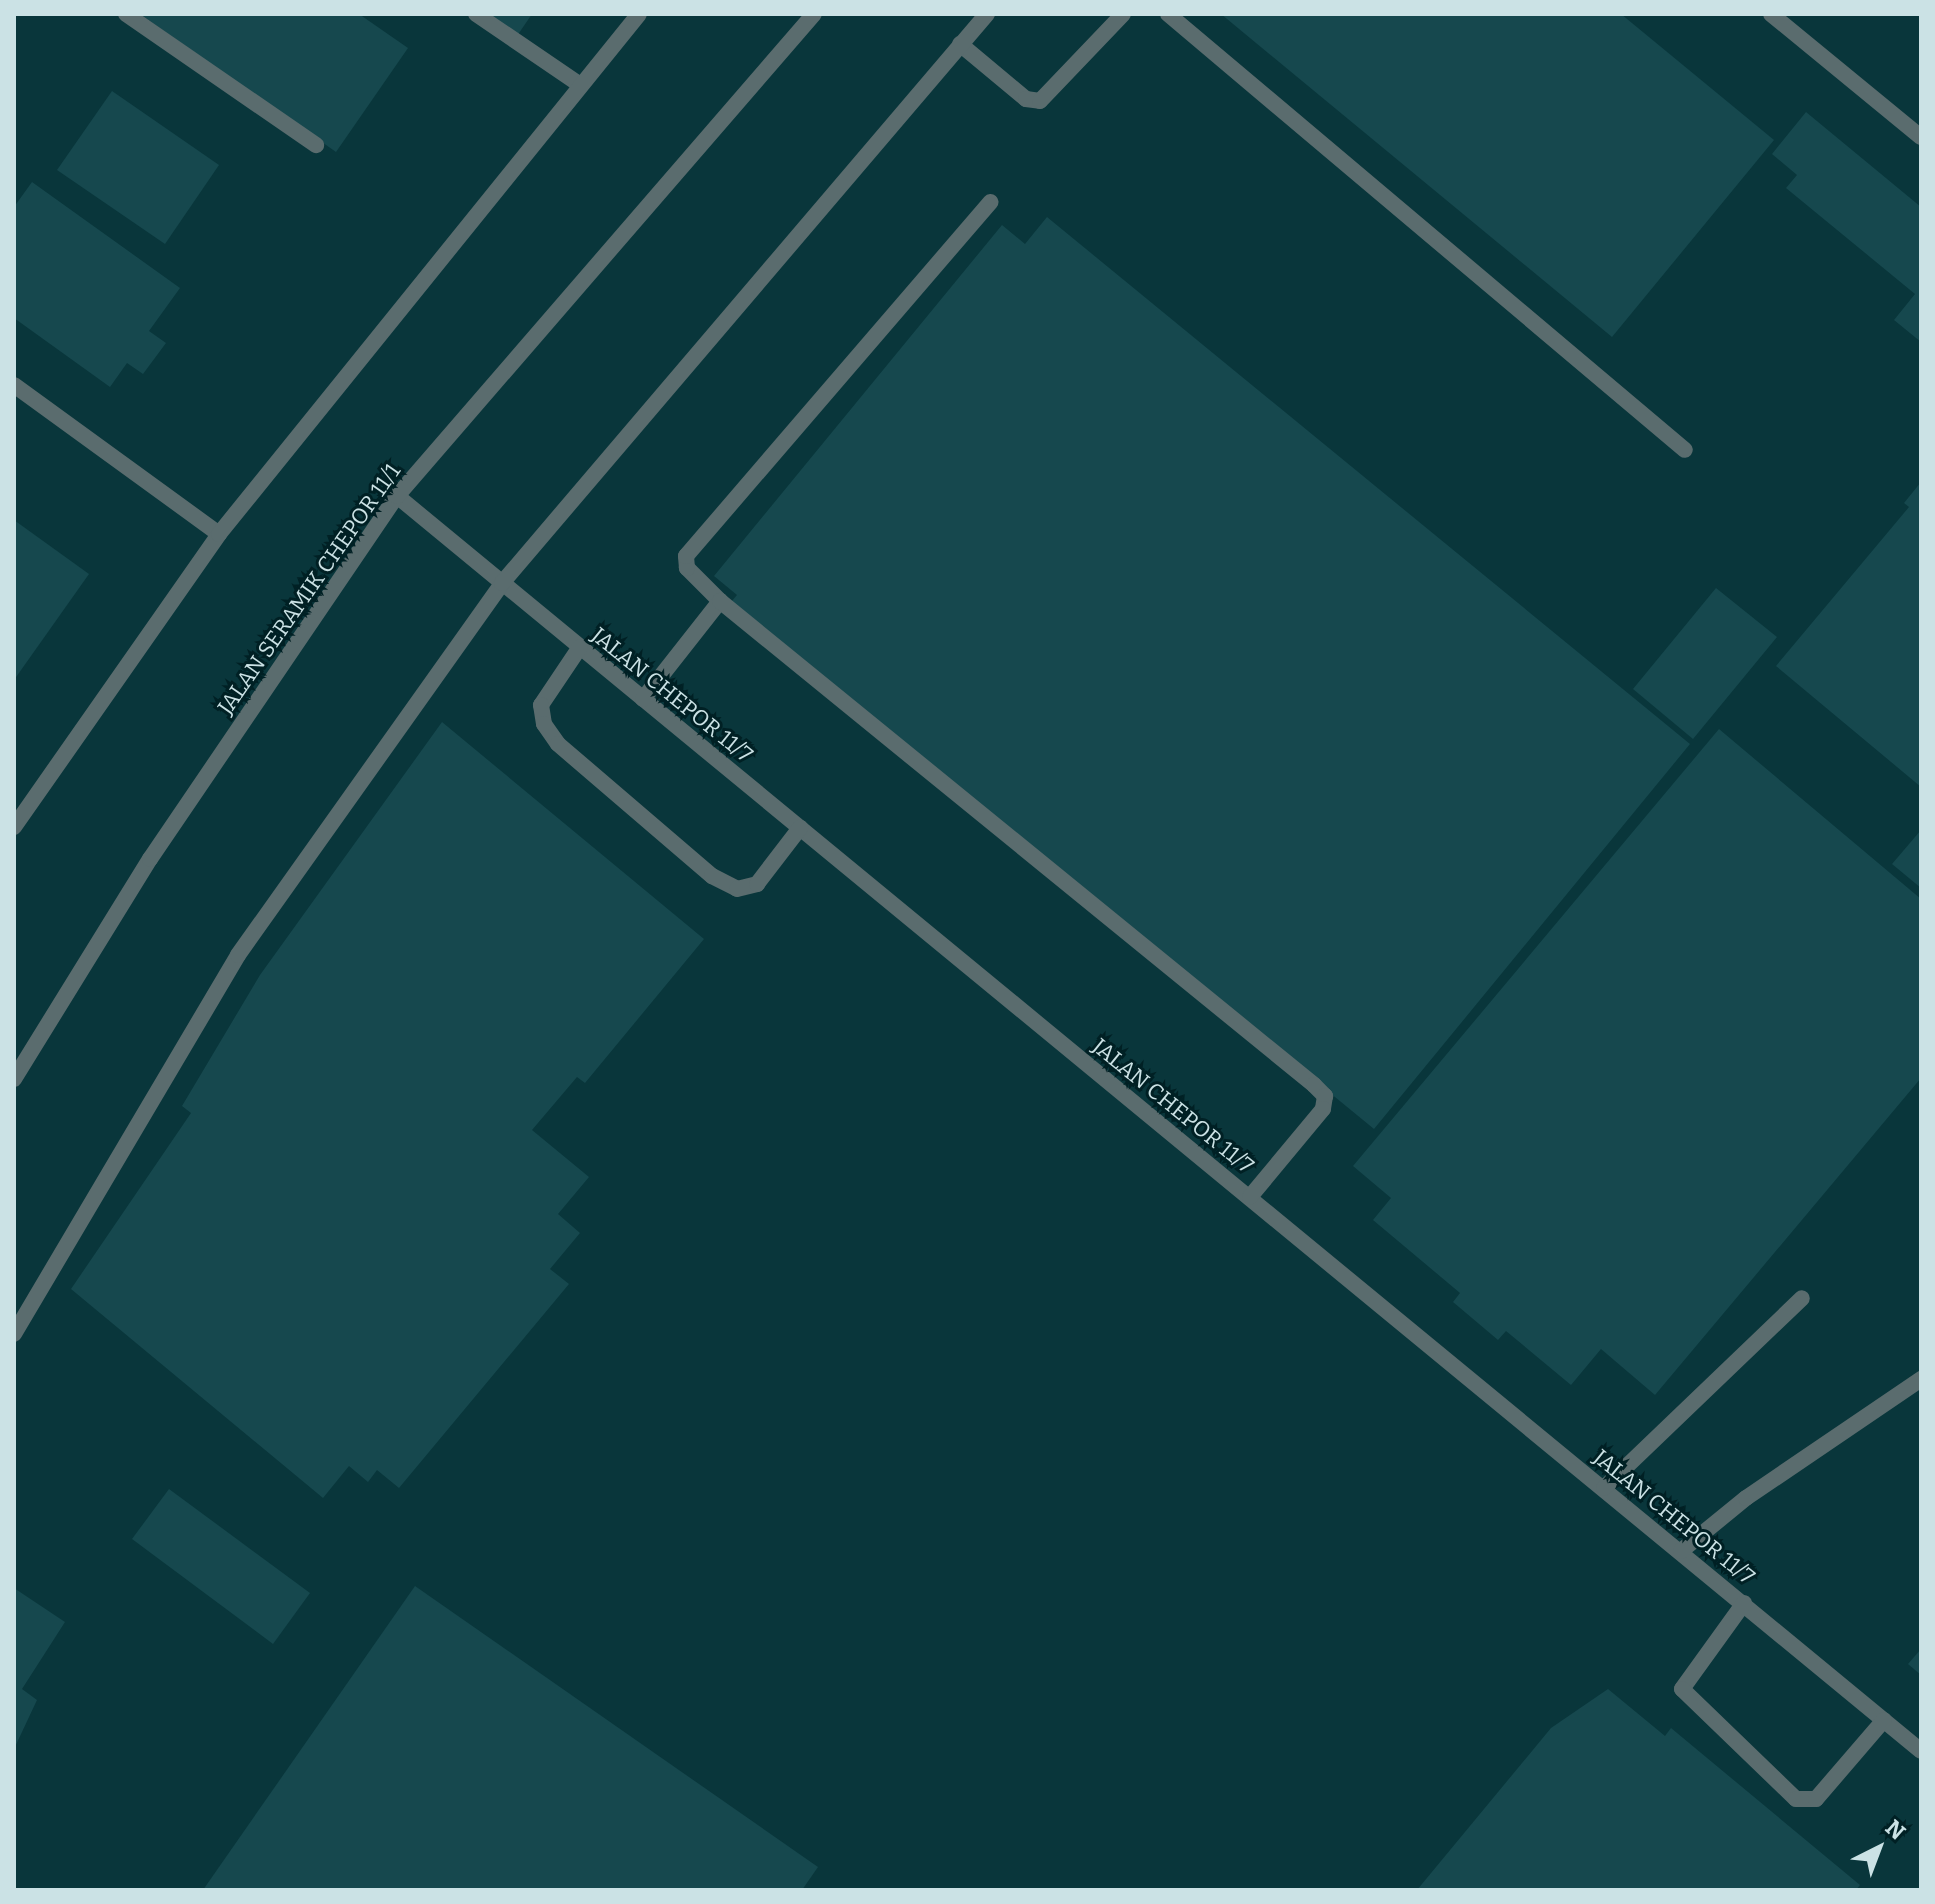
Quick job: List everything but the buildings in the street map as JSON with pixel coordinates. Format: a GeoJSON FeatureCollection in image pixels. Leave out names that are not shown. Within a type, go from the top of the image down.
{"type":"FeatureCollection","features":[{"type":"Feature","properties":{"kind":"street"},"geometry":{"type":"LineString","coordinates":[[126,14],[316,145]]}},
{"type":"Feature","properties":{"kind":"street"},"geometry":{"type":"LineString","coordinates":[[476,14],[579,84]]}},
{"type":"Feature","properties":{"kind":"street"},"geometry":{"type":"LineString","coordinates":[[14,827],[219,534],[579,84],[639,14]]}},
{"type":"Feature","properties":{"kind":"street"},"geometry":{"type":"LineString","coordinates":[[14,1334],[238,955],[502,583],[987,14]]}},
{"type":"Feature","properties":{"kind":"street"},"geometry":{"type":"LineString","coordinates":[[960,44],[1026,99],[1040,101],[1123,14]]}},
{"type":"Feature","properties":{"kind":"street"},"geometry":{"type":"LineString","coordinates":[[1168,14],[1685,450]]}},
{"type":"Feature","properties":{"kind":"street"},"geometry":{"type":"LineString","coordinates":[[1771,14],[1921,137]]}},
{"type":"Feature","properties":{"kind":"street","name":"JALAN SERAMIK CHEPOR 11/1"},"geometry":{"type":"LineString","coordinates":[[14,1079],[150,859],[397,496],[812,15]]}},
{"type":"Feature","properties":{"kind":"street"},"geometry":{"type":"LineString","coordinates":[[991,202],[686,556],[687,568],[720,601],[1325,1096],[1323,1109],[1250,1197]]}},
{"type":"Feature","properties":{"kind":"street"},"geometry":{"type":"LineString","coordinates":[[17,392],[219,534]]}},
{"type":"Feature","properties":{"kind":"street","name":"JALAN CHEPOR 11/7"},"geometry":{"type":"LineString","coordinates":[[397,496],[1921,1751]]}},
{"type":"Feature","properties":{"kind":"street"},"geometry":{"type":"LineString","coordinates":[[643,699],[720,601]]}},
{"type":"Feature","properties":{"kind":"street"},"geometry":{"type":"LineString","coordinates":[[580,647],[541,705],[544,724],[558,744],[712,876],[737,889],[757,884],[800,828]]}},
{"type":"Feature","properties":{"kind":"street"},"geometry":{"type":"LineString","coordinates":[[1604,1488],[1802,1298]]}},
{"type":"Feature","properties":{"kind":"street"},"geometry":{"type":"LineString","coordinates":[[1681,1551],[1746,1498],[1921,1379]]}},
{"type":"Feature","properties":{"kind":"street"},"geometry":{"type":"LineString","coordinates":[[1744,1603],[1682,1689],[1796,1799],[1816,1799],[1884,1720]]}},
{"type":"Feature","properties":{"kind":"shaded area"},"geometry":{"type":"Polygon","coordinates":[[[14,14],[1921,14],[1921,1890],[14,1890],[14,14]]]}}]}
